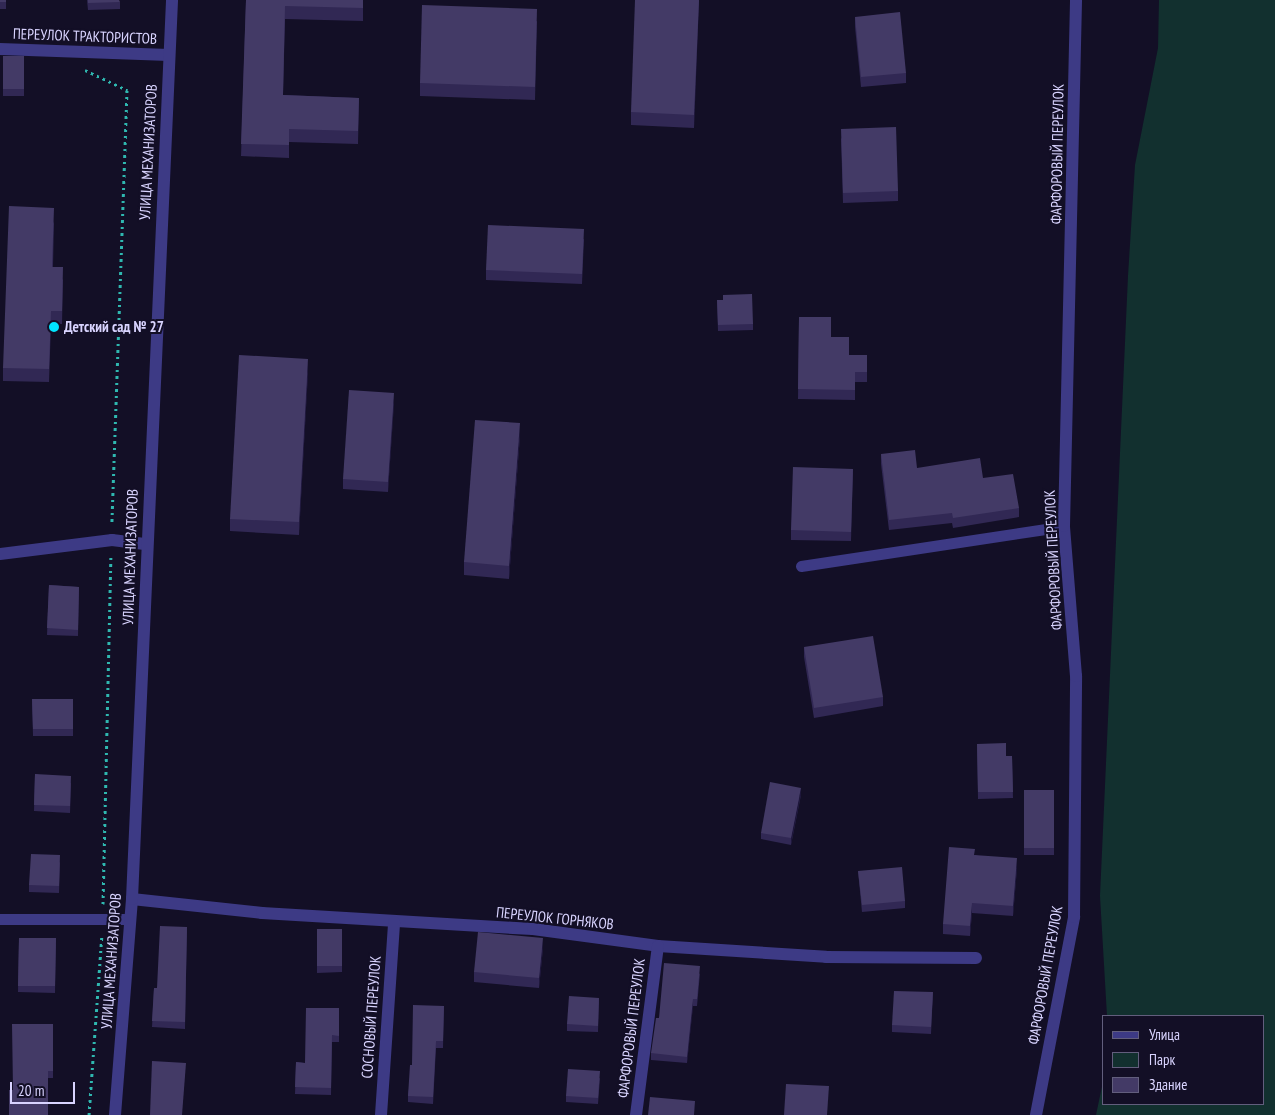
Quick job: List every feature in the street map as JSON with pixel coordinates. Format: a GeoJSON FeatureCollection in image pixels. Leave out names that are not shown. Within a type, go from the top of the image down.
{"type":"FeatureCollection","features":[{"type":"Feature","properties":{"kind":"street","name":"УЛИЦА МЕХАНИЗАТОРОВ"},"geometry":{"type":"LineString","coordinates":[[115,1115],[132,899],[172,0]]}},
{"type":"Feature","properties":{"kind":"street","name":"ФАРФОРОВЫЙ ПЕРЕУЛОК"},"geometry":{"type":"LineString","coordinates":[[1036,1115],[1074,917],[1076,676],[1064,526],[1076,0]]}},
{"type":"Feature","properties":{"kind":"street","name":"ПЕРЕУЛОК ТРАКТОРИСТОВ"},"geometry":{"type":"LineString","coordinates":[[0,48],[169,55]]}},
{"type":"Feature","properties":{"kind":"street"},"geometry":{"type":"LineString","coordinates":[[0,554],[112,540],[147,544]]}},
{"type":"Feature","properties":{"kind":"street","name":"ПЕРЕУЛОК ГОРНЯКОВ"},"geometry":{"type":"LineString","coordinates":[[132,899],[262,913],[533,929],[658,946],[826,957],[976,958]]}},
{"type":"Feature","properties":{"kind":"street","name":"СОСНОВЫЙ ПЕРЕУЛОК"},"geometry":{"type":"LineString","coordinates":[[381,1115],[394,922]]}},
{"type":"Feature","properties":{"kind":"street","name":"ФАРФОРОВЫЙ ПЕРЕУЛОК"},"geometry":{"type":"LineString","coordinates":[[636,1115],[658,946]]}},
{"type":"Feature","properties":{"kind":"lane"},"geometry":{"type":"LineString","coordinates":[[801,566],[1064,526]]}},
{"type":"Feature","properties":{"kind":"lane"},"geometry":{"type":"LineString","coordinates":[[0,919],[130,919]]}},
{"type":"Feature","properties":{"kind":"green space"},"geometry":{"type":"Polygon","coordinates":[[[1159,0],[1275,0],[1275,1115],[1096,1115],[1102,1086],[1102,1105],[1265,1105],[1265,1015],[1107,1015],[1100,896],[1128,276],[1135,165],[1158,48],[1159,0]]]}},
{"type":"Feature","properties":{"kind":"building"},"geometry":{"type":"Polygon","coordinates":[[[88,0],[119,0],[120,2],[88,3],[88,0]]]}},
{"type":"Feature","properties":{"kind":"building"},"geometry":{"type":"Polygon","coordinates":[[[246,0],[363,0],[363,8],[285,6],[283,95],[359,98],[358,131],[289,129],[289,145],[241,144],[246,0]]]}},
{"type":"Feature","properties":{"kind":"building"},"geometry":{"type":"Polygon","coordinates":[[[635,0],[699,0],[694,115],[631,112],[635,0]]]}},
{"type":"Feature","properties":{"kind":"building"},"geometry":{"type":"Polygon","coordinates":[[[422,5],[537,9],[535,87],[420,83],[422,5]]]}},
{"type":"Feature","properties":{"kind":"building"},"geometry":{"type":"Polygon","coordinates":[[[900,12],[906,73],[861,77],[855,17],[900,12]]]}},
{"type":"Feature","properties":{"kind":"building"},"geometry":{"type":"Polygon","coordinates":[[[3,56],[24,56],[24,89],[3,89],[3,56]]]}},
{"type":"Feature","properties":{"kind":"building"},"geometry":{"type":"Polygon","coordinates":[[[896,127],[898,191],[843,193],[841,129],[896,127]]]}},
{"type":"Feature","properties":{"kind":"building"},"geometry":{"type":"Polygon","coordinates":[[[9,206],[54,208],[52,267],[63,267],[62,311],[51,311],[49,369],[3,368],[9,206]]]}},
{"type":"Feature","properties":{"kind":"building"},"geometry":{"type":"Polygon","coordinates":[[[488,225],[584,229],[582,274],[486,270],[488,225]]]}},
{"type":"Feature","properties":{"kind":"building"},"geometry":{"type":"Polygon","coordinates":[[[752,294],[753,324],[718,325],[717,300],[723,300],[723,295],[752,294]]]}},
{"type":"Feature","properties":{"kind":"building"},"geometry":{"type":"Polygon","coordinates":[[[799,317],[831,317],[831,337],[849,337],[849,355],[867,355],[867,372],[855,372],[855,390],[798,389],[799,317]]]}},
{"type":"Feature","properties":{"kind":"building"},"geometry":{"type":"Polygon","coordinates":[[[239,355],[308,359],[299,522],[230,519],[239,355]]]}},
{"type":"Feature","properties":{"kind":"building"},"geometry":{"type":"Polygon","coordinates":[[[349,390],[394,393],[388,482],[343,479],[349,390]]]}},
{"type":"Feature","properties":{"kind":"building"},"geometry":{"type":"Polygon","coordinates":[[[475,420],[520,423],[509,566],[464,562],[475,420]]]}},
{"type":"Feature","properties":{"kind":"building"},"geometry":{"type":"Polygon","coordinates":[[[915,450],[917,468],[980,458],[983,478],[1013,474],[1019,508],[953,518],[952,513],[889,520],[881,454],[915,450]]]}},
{"type":"Feature","properties":{"kind":"building"},"geometry":{"type":"Polygon","coordinates":[[[793,467],[853,469],[851,532],[791,530],[793,467]]]}},
{"type":"Feature","properties":{"kind":"building"},"geometry":{"type":"Polygon","coordinates":[[[49,585],[79,587],[78,630],[47,628],[49,585]]]}},
{"type":"Feature","properties":{"kind":"building"},"geometry":{"type":"Polygon","coordinates":[[[873,636],[883,697],[814,708],[804,647],[873,636]]]}},
{"type":"Feature","properties":{"kind":"building"},"geometry":{"type":"Polygon","coordinates":[[[32,699],[73,699],[73,729],[33,729],[32,699]]]}},
{"type":"Feature","properties":{"kind":"building"},"geometry":{"type":"Polygon","coordinates":[[[1006,743],[1006,756],[1012,756],[1013,792],[978,792],[977,744],[1006,743]]]}},
{"type":"Feature","properties":{"kind":"building"},"geometry":{"type":"Polygon","coordinates":[[[35,774],[71,776],[70,806],[34,805],[35,774]]]}},
{"type":"Feature","properties":{"kind":"building"},"geometry":{"type":"Polygon","coordinates":[[[770,782],[801,788],[791,838],[761,833],[770,782]]]}},
{"type":"Feature","properties":{"kind":"building"},"geometry":{"type":"Polygon","coordinates":[[[1024,790],[1054,790],[1054,848],[1024,848],[1024,790]]]}},
{"type":"Feature","properties":{"kind":"building"},"geometry":{"type":"Polygon","coordinates":[[[949,847],[975,849],[974,855],[1017,858],[1013,906],[972,903],[970,926],[943,924],[949,847]]]}},
{"type":"Feature","properties":{"kind":"building"},"geometry":{"type":"Polygon","coordinates":[[[31,854],[60,855],[59,886],[29,885],[31,854]]]}},
{"type":"Feature","properties":{"kind":"building"},"geometry":{"type":"Polygon","coordinates":[[[902,867],[905,901],[862,905],[858,871],[902,867]]]}},
{"type":"Feature","properties":{"kind":"building"},"geometry":{"type":"Polygon","coordinates":[[[160,926],[187,927],[185,1022],[152,1021],[154,988],[157,988],[160,926]]]}},
{"type":"Feature","properties":{"kind":"building"},"geometry":{"type":"Polygon","coordinates":[[[317,929],[342,929],[342,966],[317,966],[317,929]]]}},
{"type":"Feature","properties":{"kind":"building"},"geometry":{"type":"Polygon","coordinates":[[[478,932],[543,938],[539,978],[474,972],[478,932]]]}},
{"type":"Feature","properties":{"kind":"building"},"geometry":{"type":"Polygon","coordinates":[[[19,938],[56,938],[55,986],[18,986],[19,938]]]}},
{"type":"Feature","properties":{"kind":"building"},"geometry":{"type":"Polygon","coordinates":[[[664,963],[700,966],[697,999],[693,999],[687,1057],[651,1053],[656,1018],[659,1018],[664,963]]]}},
{"type":"Feature","properties":{"kind":"building"},"geometry":{"type":"Polygon","coordinates":[[[894,991],[933,992],[931,1027],[892,1025],[894,991]]]}},
{"type":"Feature","properties":{"kind":"building"},"geometry":{"type":"Polygon","coordinates":[[[569,996],[599,998],[598,1026],[567,1024],[569,996]]]}},
{"type":"Feature","properties":{"kind":"building"},"geometry":{"type":"Polygon","coordinates":[[[413,1005],[444,1006],[443,1041],[436,1041],[433,1097],[408,1096],[410,1065],[412,1065],[413,1005]]]}},
{"type":"Feature","properties":{"kind":"building"},"geometry":{"type":"Polygon","coordinates":[[[306,1008],[339,1008],[339,1036],[332,1035],[331,1088],[295,1087],[296,1062],[305,1063],[306,1008]]]}},
{"type":"Feature","properties":{"kind":"building"},"geometry":{"type":"Polygon","coordinates":[[[12,1024],[53,1024],[53,1071],[48,1071],[48,1115],[9,1115],[9,1090],[13,1090],[12,1024]]]}},
{"type":"Feature","properties":{"kind":"building"},"geometry":{"type":"Polygon","coordinates":[[[152,1061],[186,1063],[182,1115],[150,1115],[152,1061]]]}},
{"type":"Feature","properties":{"kind":"building"},"geometry":{"type":"Polygon","coordinates":[[[568,1069],[600,1071],[598,1098],[566,1096],[568,1069]]]}},
{"type":"Feature","properties":{"kind":"building"},"geometry":{"type":"Polygon","coordinates":[[[786,1084],[829,1086],[827,1115],[784,1115],[786,1084]]]}},
{"type":"Feature","properties":{"kind":"building"},"geometry":{"type":"Polygon","coordinates":[[[650,1097],[695,1101],[694,1115],[648,1115],[650,1097]]]}},
{"type":"Feature","properties":{"kind":"place","name":"Детский сад № 27"},"geometry":{"type":"Point","coordinates":[54,327]}}]}
